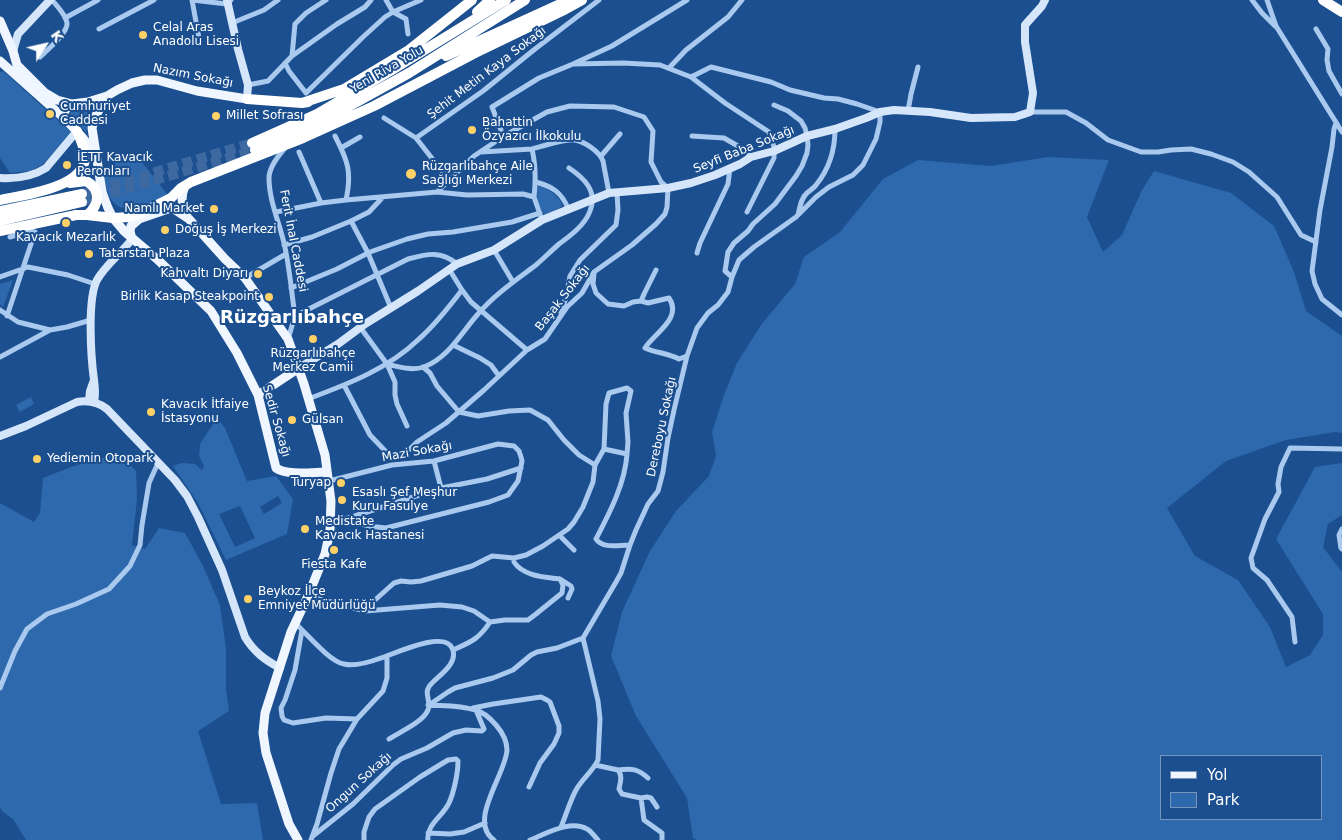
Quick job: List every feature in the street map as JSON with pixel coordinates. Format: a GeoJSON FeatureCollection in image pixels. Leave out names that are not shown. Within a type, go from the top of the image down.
{"type":"FeatureCollection","features":[{"type":"Feature","properties":{"kind":"highway"},"geometry":{"type":"LineString","coordinates":[[302,103],[344,89],[377,70],[409,50],[472,0]]}},
{"type":"Feature","properties":{"kind":"highway"},"geometry":{"type":"LineString","coordinates":[[460,28],[490,0]]}},
{"type":"Feature","properties":{"kind":"highway","name":"Yeni Riva Yolu"},"geometry":{"type":"LineString","coordinates":[[506,0],[317,114],[254,147],[333,115],[409,73],[525,0]]}},
{"type":"Feature","properties":{"kind":"highway"},"geometry":{"type":"LineString","coordinates":[[409,73],[570,0]]}},
{"type":"Feature","properties":{"kind":"highway"},"geometry":{"type":"LineString","coordinates":[[0,231],[76,215],[87,214],[113,218],[129,217],[145,212],[171,198],[185,186],[303,138],[374,106],[582,0]]}},
{"type":"Feature","properties":{"kind":"highway"},"geometry":{"type":"LineString","coordinates":[[1323,0],[1342,12]]}},
{"type":"Feature","properties":{"kind":"highway"},"geometry":{"type":"LineString","coordinates":[[247,99],[302,103],[344,98]]}},
{"type":"Feature","properties":{"kind":"highway"},"geometry":{"type":"LineString","coordinates":[[63,184],[76,176],[84,164],[85,153],[77,131]]}},
{"type":"Feature","properties":{"kind":"highway"},"geometry":{"type":"LineString","coordinates":[[0,200],[75,181],[86,180],[93,186],[97,195],[96,204],[92,211],[87,214]]}},
{"type":"Feature","properties":{"kind":"highway"},"geometry":{"type":"LineString","coordinates":[[0,211],[82,198],[0,221]]}},
{"type":"Feature","properties":{"kind":"main road"},"geometry":{"type":"LineString","coordinates":[[0,21],[17,65],[45,93],[57,100],[72,104]]}},
{"type":"Feature","properties":{"kind":"main road"},"geometry":{"type":"LineString","coordinates":[[2,65],[65,119],[90,147],[98,161]]}},
{"type":"Feature","properties":{"kind":"main road","name":"Nazım Sokağı"},"geometry":{"type":"LineString","coordinates":[[72,104],[88,102],[107,96],[132,83],[145,80],[157,80],[196,91],[247,99]]}},
{"type":"Feature","properties":{"kind":"main road"},"geometry":{"type":"LineString","coordinates":[[107,96],[100,106],[92,128],[102,192],[113,218]]}},
{"type":"Feature","properties":{"kind":"main road"},"geometry":{"type":"LineString","coordinates":[[65,119],[65,110],[72,104]]}},
{"type":"Feature","properties":{"kind":"main road"},"geometry":{"type":"LineString","coordinates":[[185,186],[182,204],[188,219]]}},
{"type":"Feature","properties":{"kind":"main road"},"geometry":{"type":"LineString","coordinates":[[133,242],[130,230],[134,223],[139,219],[168,209],[174,209],[188,219],[244,278],[288,339],[308,398],[324,455],[331,501],[330,531],[325,554],[308,596],[299,626],[280,668],[266,713],[263,733],[266,753],[289,824],[298,840]]}},
{"type":"Feature","properties":{"kind":"main road","name":"Sedir Sokağı"},"geometry":{"type":"LineString","coordinates":[[113,218],[133,242],[157,259],[211,311],[237,353],[258,395],[276,468],[280,471],[328,476]]}},
{"type":"Feature","properties":{"kind":"main road"},"geometry":{"type":"LineString","coordinates":[[258,395],[298,368]]}},
{"type":"Feature","properties":{"kind":"street"},"geometry":{"type":"LineString","coordinates":[[13,51],[18,34],[51,0],[65,18],[67,24],[65,31],[40,57]]}},
{"type":"Feature","properties":{"kind":"street"},"geometry":{"type":"LineString","coordinates":[[65,18],[98,0]]}},
{"type":"Feature","properties":{"kind":"street"},"geometry":{"type":"LineString","coordinates":[[99,29],[154,0]]}},
{"type":"Feature","properties":{"kind":"street"},"geometry":{"type":"LineString","coordinates":[[199,38],[192,0],[204,2],[228,1],[248,85],[247,99]]}},
{"type":"Feature","properties":{"kind":"street"},"geometry":{"type":"LineString","coordinates":[[232,23],[264,10],[278,0]]}},
{"type":"Feature","properties":{"kind":"street"},"geometry":{"type":"LineString","coordinates":[[292,56],[295,24],[306,13],[326,0]]}},
{"type":"Feature","properties":{"kind":"street"},"geometry":{"type":"LineString","coordinates":[[248,85],[268,81],[292,56],[365,7],[371,0]]}},
{"type":"Feature","properties":{"kind":"street"},"geometry":{"type":"LineString","coordinates":[[386,0],[393,12],[406,19],[408,34]]}},
{"type":"Feature","properties":{"kind":"street"},"geometry":{"type":"LineString","coordinates":[[285,64],[306,93],[363,37],[393,12],[420,0]]}},
{"type":"Feature","properties":{"kind":"street","name":"Şehit Metin Kaya Sokağı"},"geometry":{"type":"LineString","coordinates":[[416,138],[483,91],[599,0]]}},
{"type":"Feature","properties":{"kind":"street"},"geometry":{"type":"LineString","coordinates":[[502,130],[492,107],[540,78],[612,46],[687,0]]}},
{"type":"Feature","properties":{"kind":"street"},"geometry":{"type":"LineString","coordinates":[[669,68],[686,50],[728,17],[742,0]]}},
{"type":"Feature","properties":{"kind":"street"},"geometry":{"type":"LineString","coordinates":[[1045,0],[1025,25],[1025,42],[1033,93],[1030,112],[1066,112],[1086,123],[1108,140],[1141,152],[1191,149],[1233,162],[1249,172],[1277,197],[1301,235],[1316,242]]}},
{"type":"Feature","properties":{"kind":"street"},"geometry":{"type":"LineString","coordinates":[[1252,0],[1276,26]]}},
{"type":"Feature","properties":{"kind":"street"},"geometry":{"type":"LineString","coordinates":[[1267,0],[1276,26],[1342,132]]}},
{"type":"Feature","properties":{"kind":"street"},"geometry":{"type":"LineString","coordinates":[[1316,29],[1328,49],[1329,71],[1342,94]]}},
{"type":"Feature","properties":{"kind":"street"},"geometry":{"type":"LineString","coordinates":[[5,34],[18,34]]}},
{"type":"Feature","properties":{"kind":"street"},"geometry":{"type":"LineString","coordinates":[[574,64],[660,65],[669,68],[691,77],[724,103],[770,132],[774,158],[748,212]]}},
{"type":"Feature","properties":{"kind":"street"},"geometry":{"type":"LineString","coordinates":[[691,77],[711,67],[771,82],[790,90],[824,98],[838,99],[880,112]]}},
{"type":"Feature","properties":{"kind":"street"},"geometry":{"type":"LineString","coordinates":[[908,111],[918,67]]}},
{"type":"Feature","properties":{"kind":"street"},"geometry":{"type":"LineString","coordinates":[[732,277],[725,271],[728,252],[734,243],[775,204],[796,176],[807,153],[805,128],[788,111],[774,105]]}},
{"type":"Feature","properties":{"kind":"street"},"geometry":{"type":"LineString","coordinates":[[437,192],[474,156],[510,132],[547,112],[570,106],[614,107],[644,117],[653,131],[651,162],[660,182],[668,188]]}},
{"type":"Feature","properties":{"kind":"street","name":"Seyfi Baba Sokağı"},"geometry":{"type":"LineString","coordinates":[[298,368],[338,344],[360,327],[457,264],[494,250],[541,216],[613,193],[668,188],[715,176],[751,157],[774,151],[807,136],[835,129],[880,112],[894,110],[930,112],[971,118],[1015,117],[1030,112]]}},
{"type":"Feature","properties":{"kind":"street","name":"Dereboyu Sokağı"},"geometry":{"type":"LineString","coordinates":[[582,638],[621,573],[630,545],[648,504],[658,490],[663,472],[668,438],[688,356],[697,328],[708,312],[718,306],[728,292],[739,260],[796,217],[816,197],[853,175],[863,165],[876,140],[880,112]]}},
{"type":"Feature","properties":{"kind":"street"},"geometry":{"type":"LineString","coordinates":[[384,118],[416,138],[449,180]]}},
{"type":"Feature","properties":{"kind":"street"},"geometry":{"type":"LineString","coordinates":[[1336,123],[1320,210],[1312,271],[1314,284],[1322,299],[1342,315]]}},
{"type":"Feature","properties":{"kind":"street"},"geometry":{"type":"LineString","coordinates":[[796,217],[805,195],[824,174],[834,153],[835,129]]}},
{"type":"Feature","properties":{"kind":"street"},"geometry":{"type":"LineString","coordinates":[[0,178],[30,176],[40,172],[46,168],[77,131]]}},
{"type":"Feature","properties":{"kind":"street"},"geometry":{"type":"LineString","coordinates":[[601,156],[620,134]]}},
{"type":"Feature","properties":{"kind":"street"},"geometry":{"type":"LineString","coordinates":[[335,136],[349,169],[349,187],[346,200]]}},
{"type":"Feature","properties":{"kind":"street"},"geometry":{"type":"LineString","coordinates":[[341,148],[360,136]]}},
{"type":"Feature","properties":{"kind":"street"},"geometry":{"type":"LineString","coordinates":[[692,136],[724,138],[751,157]]}},
{"type":"Feature","properties":{"kind":"street"},"geometry":{"type":"LineString","coordinates":[[481,152],[532,149],[548,144],[574,140],[594,149],[601,156],[618,210],[616,224],[580,260],[570,276],[566,297],[558,321]]}},
{"type":"Feature","properties":{"kind":"street","name":"Ferit İnal Caddesi"},"geometry":{"type":"LineString","coordinates":[[288,339],[295,316],[286,254],[272,203],[269,177],[278,156],[289,143]]}},
{"type":"Feature","properties":{"kind":"street"},"geometry":{"type":"LineString","coordinates":[[291,288],[337,269],[368,253],[407,239],[541,216],[534,197],[536,164],[532,149]]}},
{"type":"Feature","properties":{"kind":"street"},"geometry":{"type":"LineString","coordinates":[[298,152],[321,203]]}},
{"type":"Feature","properties":{"kind":"street"},"geometry":{"type":"LineString","coordinates":[[387,364],[404,369],[423,367],[442,357],[480,311],[577,230],[590,212],[592,200],[590,189],[580,175],[568,168]]}},
{"type":"Feature","properties":{"kind":"street"},"geometry":{"type":"LineString","coordinates":[[698,252],[728,184],[730,168]]}},
{"type":"Feature","properties":{"kind":"street"},"geometry":{"type":"LineString","coordinates":[[536,182],[555,190],[568,208]]}},
{"type":"Feature","properties":{"kind":"street","name":"Başak Sokağı"},"geometry":{"type":"LineString","coordinates":[[392,458],[410,449],[417,442],[446,423],[527,350],[545,339],[567,307],[582,292],[594,273],[632,245],[665,214],[668,188]]}},
{"type":"Feature","properties":{"kind":"street"},"geometry":{"type":"LineString","coordinates":[[276,212],[321,203],[437,192],[467,195],[523,194],[534,197]]}},
{"type":"Feature","properties":{"kind":"street"},"geometry":{"type":"LineString","coordinates":[[284,245],[312,237],[351,221],[369,212],[384,196]]}},
{"type":"Feature","properties":{"kind":"street"},"geometry":{"type":"LineString","coordinates":[[351,221],[368,253],[391,308]]}},
{"type":"Feature","properties":{"kind":"street"},"geometry":{"type":"LineString","coordinates":[[7,316],[35,232],[29,231],[10,237]]}},
{"type":"Feature","properties":{"kind":"street"},"geometry":{"type":"LineString","coordinates":[[92,402],[94,380],[91,320],[93,291],[101,274],[133,242]]}},
{"type":"Feature","properties":{"kind":"street"},"geometry":{"type":"LineString","coordinates":[[494,250],[514,282]]}},
{"type":"Feature","properties":{"kind":"street"},"geometry":{"type":"LineString","coordinates":[[244,278],[286,254]]}},
{"type":"Feature","properties":{"kind":"street"},"geometry":{"type":"LineString","coordinates":[[295,316],[408,259],[425,254],[443,255],[457,264]]}},
{"type":"Feature","properties":{"kind":"street"},"geometry":{"type":"LineString","coordinates":[[0,277],[28,267],[68,275],[95,284]]}},
{"type":"Feature","properties":{"kind":"street"},"geometry":{"type":"LineString","coordinates":[[449,269],[471,302],[527,350]]}},
{"type":"Feature","properties":{"kind":"street"},"geometry":{"type":"LineString","coordinates":[[641,301],[656,270]]}},
{"type":"Feature","properties":{"kind":"street"},"geometry":{"type":"LineString","coordinates":[[594,273],[593,284],[596,293],[608,304],[624,306],[633,302],[648,302],[669,298],[672,302],[671,316],[664,328],[645,348],[650,351],[671,354],[679,358],[688,356]]}},
{"type":"Feature","properties":{"kind":"street"},"geometry":{"type":"LineString","coordinates":[[308,398],[365,376],[387,364],[419,340],[444,314],[462,290]]}},
{"type":"Feature","properties":{"kind":"street"},"geometry":{"type":"LineString","coordinates":[[0,310],[18,322],[50,330]]}},
{"type":"Feature","properties":{"kind":"street"},"geometry":{"type":"LineString","coordinates":[[0,357],[50,330],[91,320]]}},
{"type":"Feature","properties":{"kind":"street"},"geometry":{"type":"LineString","coordinates":[[360,327],[387,364],[395,382],[394,395],[407,426]]}},
{"type":"Feature","properties":{"kind":"street"},"geometry":{"type":"LineString","coordinates":[[453,345],[491,365],[499,376]]}},
{"type":"Feature","properties":{"kind":"street"},"geometry":{"type":"LineString","coordinates":[[423,367],[430,373],[437,386],[459,412],[478,416],[530,410],[548,420],[579,455],[595,465]]}},
{"type":"Feature","properties":{"kind":"street"},"geometry":{"type":"LineString","coordinates":[[344,385],[370,435],[392,458],[392,465]]}},
{"type":"Feature","properties":{"kind":"street"},"geometry":{"type":"LineString","coordinates":[[365,612],[394,583],[428,579],[472,566],[492,556],[514,558],[526,555],[568,529],[583,507],[593,482],[595,465],[604,449],[606,404],[609,393],[627,388],[631,391],[626,413],[628,442],[626,463],[614,503],[596,540],[604,546],[630,545]]}},
{"type":"Feature","properties":{"kind":"street"},"geometry":{"type":"LineString","coordinates":[[0,436],[77,402],[93,392]]}},
{"type":"Feature","properties":{"kind":"street"},"geometry":{"type":"LineString","coordinates":[[93,392],[175,480],[193,506],[222,570],[249,644],[261,656],[280,668]]}},
{"type":"Feature","properties":{"kind":"street"},"geometry":{"type":"LineString","coordinates":[[77,402],[92,402],[105,407]]}},
{"type":"Feature","properties":{"kind":"street","name":"Mazi Sokağı"},"geometry":{"type":"LineString","coordinates":[[328,476],[392,465],[434,462],[498,444],[514,446],[522,461],[521,468]]}},
{"type":"Feature","properties":{"kind":"street"},"geometry":{"type":"LineString","coordinates":[[1294,642],[1292,617],[1267,580],[1252,568],[1251,558],[1265,520],[1279,492],[1278,484],[1281,467],[1290,448],[1342,449]]}},
{"type":"Feature","properties":{"kind":"street"},"geometry":{"type":"LineString","coordinates":[[604,449],[627,454]]}},
{"type":"Feature","properties":{"kind":"street"},"geometry":{"type":"LineString","coordinates":[[434,462],[441,488]]}},
{"type":"Feature","properties":{"kind":"street"},"geometry":{"type":"LineString","coordinates":[[0,688],[15,650],[27,629],[46,614],[76,604],[109,589],[130,566],[140,545],[149,483],[158,463]]}},
{"type":"Feature","properties":{"kind":"street"},"geometry":{"type":"LineString","coordinates":[[330,524],[441,488],[521,468],[518,481],[508,495],[489,502],[386,528],[368,526],[347,519]]}},
{"type":"Feature","properties":{"kind":"street"},"geometry":{"type":"LineString","coordinates":[[1342,529],[1340,535],[1342,549]]}},
{"type":"Feature","properties":{"kind":"street"},"geometry":{"type":"LineString","coordinates":[[559,535],[574,550]]}},
{"type":"Feature","properties":{"kind":"street"},"geometry":{"type":"LineString","coordinates":[[514,558],[514,562],[522,571],[560,578],[571,586],[572,589],[568,598]]}},
{"type":"Feature","properties":{"kind":"street"},"geometry":{"type":"LineString","coordinates":[[308,596],[365,612],[447,605],[474,611],[490,622],[528,620],[562,593],[563,585],[560,578]]}},
{"type":"Feature","properties":{"kind":"street"},"geometry":{"type":"LineString","coordinates":[[454,650],[480,636],[490,622]]}},
{"type":"Feature","properties":{"kind":"street"},"geometry":{"type":"LineString","coordinates":[[299,626],[334,660],[344,665],[358,664],[428,642],[445,643],[454,650],[453,660],[427,688],[428,710],[422,718],[389,739]]}},
{"type":"Feature","properties":{"kind":"street"},"geometry":{"type":"LineString","coordinates":[[299,626],[295,670],[281,708],[284,720],[293,723],[326,718],[358,719]]}},
{"type":"Feature","properties":{"kind":"street"},"geometry":{"type":"LineString","coordinates":[[428,705],[455,688],[493,678],[513,670],[537,652],[556,648],[582,638],[598,701],[600,719],[598,760],[576,790],[561,827]]}},
{"type":"Feature","properties":{"kind":"street"},"geometry":{"type":"LineString","coordinates":[[312,838],[330,773],[339,749],[358,719],[383,691],[387,678],[387,656]]}},
{"type":"Feature","properties":{"kind":"street"},"geometry":{"type":"LineString","coordinates":[[473,709],[541,697],[550,702],[559,726],[559,733],[554,744],[540,763],[529,786]]}},
{"type":"Feature","properties":{"kind":"street"},"geometry":{"type":"LineString","coordinates":[[428,705],[473,709],[488,716],[499,729],[506,742],[507,751],[503,766],[491,792],[484,820],[490,839]]}},
{"type":"Feature","properties":{"kind":"street","name":"Ongun Sokağı"},"geometry":{"type":"LineString","coordinates":[[312,838],[353,804],[401,759],[428,748],[453,732],[466,730],[482,731],[484,729],[473,709]]}},
{"type":"Feature","properties":{"kind":"street"},"geometry":{"type":"LineString","coordinates":[[364,840],[364,832],[374,809],[427,772],[448,760],[456,758],[458,768],[450,802],[429,829],[428,840]]}},
{"type":"Feature","properties":{"kind":"street"},"geometry":{"type":"LineString","coordinates":[[595,765],[618,770],[634,770],[641,772],[648,778]]}},
{"type":"Feature","properties":{"kind":"street"},"geometry":{"type":"LineString","coordinates":[[618,770],[621,773],[619,789],[622,794],[651,798],[657,807]]}},
{"type":"Feature","properties":{"kind":"street"},"geometry":{"type":"LineString","coordinates":[[641,798],[644,820],[662,833],[662,840]]}},
{"type":"Feature","properties":{"kind":"street"},"geometry":{"type":"LineString","coordinates":[[428,833],[450,834],[464,832],[485,823]]}},
{"type":"Feature","properties":{"kind":"street"},"geometry":{"type":"LineString","coordinates":[[530,840],[561,827],[577,826],[586,828],[598,840]]}},
{"type":"Feature","properties":{"kind":"green space"},"geometry":{"type":"Polygon","coordinates":[[[3,71],[72,133],[42,165],[30,171],[10,173],[0,158],[0,72],[3,71]]]}},
{"type":"Feature","properties":{"kind":"green space"},"geometry":{"type":"Polygon","coordinates":[[[90,107],[86,133],[69,113],[90,107]]]}},
{"type":"Feature","properties":{"kind":"green space"},"geometry":{"type":"Polygon","coordinates":[[[127,155],[141,161],[167,194],[151,203],[134,208],[118,206],[107,191],[104,178],[105,171],[112,164],[127,155]]]}},
{"type":"Feature","properties":{"kind":"green space"},"geometry":{"type":"Polygon","coordinates":[[[1048,157],[1109,160],[1087,217],[1103,252],[1122,235],[1142,190],[1154,171],[1231,193],[1274,226],[1294,272],[1306,311],[1342,336],[1342,433],[1335,432],[1286,440],[1226,461],[1167,508],[1195,556],[1238,580],[1270,627],[1286,667],[1310,655],[1323,635],[1323,614],[1276,539],[1315,467],[1342,463],[1342,515],[1328,524],[1323,547],[1342,572],[1342,840],[697,840],[693,838],[687,798],[636,716],[611,656],[622,612],[650,551],[676,511],[709,476],[716,456],[712,432],[737,363],[761,325],[795,284],[804,257],[840,232],[883,179],[918,160],[991,166],[1048,157]]]}},
{"type":"Feature","properties":{"kind":"green space"},"geometry":{"type":"Polygon","coordinates":[[[538,186],[553,193],[559,199],[562,206],[544,214],[538,200],[538,186]]]}},
{"type":"Feature","properties":{"kind":"green space"},"geometry":{"type":"Polygon","coordinates":[[[13,280],[3,307],[0,304],[0,284],[13,280]]]}},
{"type":"Feature","properties":{"kind":"green space"},"geometry":{"type":"Polygon","coordinates":[[[31,397],[34,404],[20,412],[16,405],[31,397]]]}},
{"type":"Feature","properties":{"kind":"green space"},"geometry":{"type":"Polygon","coordinates":[[[217,418],[225,428],[247,481],[276,476],[293,499],[287,534],[226,560],[198,503],[173,466],[182,463],[195,464],[202,470],[204,466],[199,456],[200,444],[217,418]],[[278,496],[260,507],[264,514],[282,503],[278,496]],[[240,506],[219,514],[235,547],[255,538],[240,506]]]}},
{"type":"Feature","properties":{"kind":"green space"},"geometry":{"type":"Polygon","coordinates":[[[119,453],[136,471],[137,499],[132,545],[145,549],[159,528],[185,533],[202,564],[220,605],[226,649],[226,689],[229,711],[198,731],[221,804],[257,803],[263,840],[26,840],[13,819],[3,812],[0,807],[0,503],[34,522],[40,513],[43,478],[71,467],[119,453]]]}},
{"type":"Feature","properties":{"kind":"tunnel"},"geometry":{"type":"LineString","coordinates":[[82,194],[252,143]]}},
{"type":"Feature","properties":{"kind":"tunnel"},"geometry":{"type":"LineString","coordinates":[[82,202],[255,150]]}},
{"type":"Feature","properties":{"kind":"place","name":"Celal Aras Anadolu Lisesi"},"geometry":{"type":"Point","coordinates":[143,35]}},
{"type":"Feature","properties":{"kind":"place","name":"Cumhuriyet Caddesi"},"geometry":{"type":"Point","coordinates":[50,114]}},
{"type":"Feature","properties":{"kind":"place","name":"Millet Sofrası"},"geometry":{"type":"Point","coordinates":[216,116]}},
{"type":"Feature","properties":{"kind":"place","name":"Bahattin Özyazıcı İlkokulu"},"geometry":{"type":"Point","coordinates":[472,130]}},
{"type":"Feature","properties":{"kind":"place","name":"İETT Kavacık Peronları"},"geometry":{"type":"Point","coordinates":[67,165]}},
{"type":"Feature","properties":{"kind":"place","name":"Rüzgarlıbahçe Aile Sağlığı Merkezi"},"geometry":{"type":"Point","coordinates":[411,174]}},
{"type":"Feature","properties":{"kind":"place","name":"Namlı Market"},"geometry":{"type":"Point","coordinates":[214,209]}},
{"type":"Feature","properties":{"kind":"place","name":"Kavacık Mezarlık"},"geometry":{"type":"Point","coordinates":[66,223]}},
{"type":"Feature","properties":{"kind":"place","name":"Doğuş İş Merkezi"},"geometry":{"type":"Point","coordinates":[165,230]}},
{"type":"Feature","properties":{"kind":"place","name":"Tatarstan Plaza"},"geometry":{"type":"Point","coordinates":[89,254]}},
{"type":"Feature","properties":{"kind":"place","name":"Kahvaltı Diyarı"},"geometry":{"type":"Point","coordinates":[258,274]}},
{"type":"Feature","properties":{"kind":"place","name":"Birlik Kasap Steakpoint"},"geometry":{"type":"Point","coordinates":[269,297]}},
{"type":"Feature","properties":{"kind":"place","name":"Rüzgarlıbahçe Merkez Camii"},"geometry":{"type":"Point","coordinates":[313,339]}},
{"type":"Feature","properties":{"kind":"place","name":"Kavacık İtfaiye İstasyonu"},"geometry":{"type":"Point","coordinates":[151,412]}},
{"type":"Feature","properties":{"kind":"place","name":"Gülsan"},"geometry":{"type":"Point","coordinates":[292,420]}},
{"type":"Feature","properties":{"kind":"place","name":"Yediemin Otopark"},"geometry":{"type":"Point","coordinates":[37,459]}},
{"type":"Feature","properties":{"kind":"place","name":"Turyap"},"geometry":{"type":"Point","coordinates":[341,483]}},
{"type":"Feature","properties":{"kind":"place","name":"Esaslı Şef Meşhur Kuru Fasulye"},"geometry":{"type":"Point","coordinates":[342,500]}},
{"type":"Feature","properties":{"kind":"place","name":"Medistate Kavacık Hastanesi"},"geometry":{"type":"Point","coordinates":[305,529]}},
{"type":"Feature","properties":{"kind":"place","name":"Fiesta Kafe"},"geometry":{"type":"Point","coordinates":[334,550]}},
{"type":"Feature","properties":{"kind":"place","name":"Beykoz İlçe Emniyet Müdürlüğü"},"geometry":{"type":"Point","coordinates":[248,599]}},
{"type":"Feature","properties":{"kind":"district","name":"Rüzgarlıbahçe"},"geometry":{"type":"Point","coordinates":[292,318]}}]}
